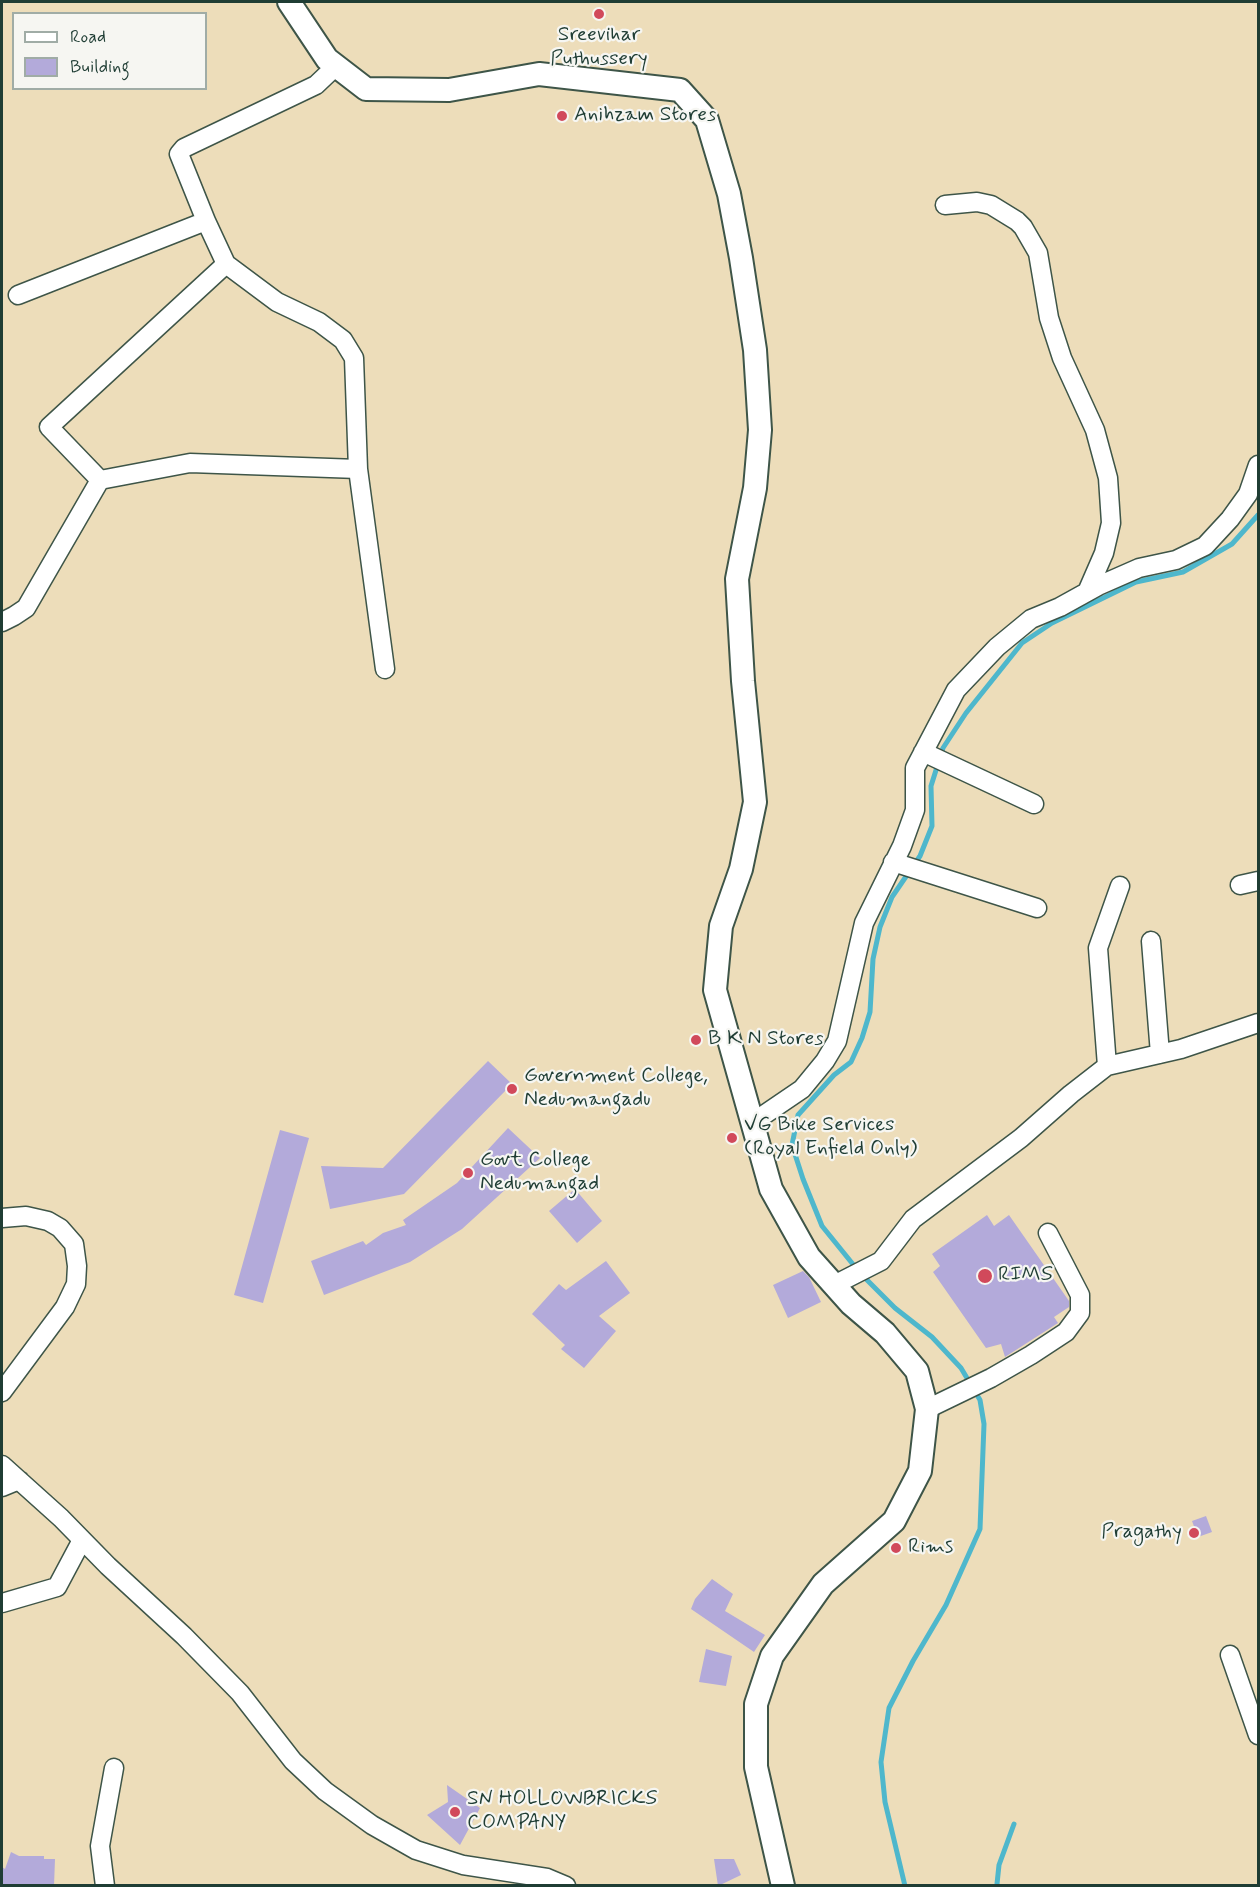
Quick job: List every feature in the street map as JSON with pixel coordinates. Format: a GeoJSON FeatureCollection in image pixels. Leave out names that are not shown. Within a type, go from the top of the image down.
{"type":"FeatureCollection","features":[{"type":"Feature","properties":{"kind":"main road"},"geometry":{"type":"LineString","coordinates":[[288,2],[327,59],[366,89],[449,90],[539,74],[680,90],[707,120],[729,194],[754,350],[760,430],[755,488],[737,579],[743,681],[755,802],[741,869],[721,926],[715,990],[771,1189],[809,1257],[851,1304],[885,1333],[917,1371],[927,1409],[920,1471],[894,1521],[822,1584],[772,1656],[756,1704],[756,1767],[783,1886]]}},
{"type":"Feature","properties":{"kind":"street"},"geometry":{"type":"LineString","coordinates":[[336,66],[316,85],[184,148],[179,154],[226,264],[277,302],[319,322],[343,340],[354,358],[358,469],[385,669]]}},
{"type":"Feature","properties":{"kind":"street"},"geometry":{"type":"LineString","coordinates":[[945,205],[977,202],[992,206],[1017,221],[1038,253],[1049,318],[1062,358],[1095,430],[1108,478],[1111,523],[1104,554],[1088,592]]}},
{"type":"Feature","properties":{"kind":"street"},"geometry":{"type":"LineString","coordinates":[[18,295],[206,221]]}},
{"type":"Feature","properties":{"kind":"street"},"geometry":{"type":"LineString","coordinates":[[100,480],[49,427],[226,264]]}},
{"type":"Feature","properties":{"kind":"street"},"geometry":{"type":"LineString","coordinates":[[2,622],[26,608],[100,480],[190,463],[358,469]]}},
{"type":"Feature","properties":{"kind":"street"},"geometry":{"type":"LineString","coordinates":[[752,1123],[802,1089],[825,1061],[837,1041],[864,923],[915,810],[915,768],[956,690],[997,647],[1031,619],[1139,568],[1176,560],[1205,546],[1230,519],[1248,494],[1258,465]]}},
{"type":"Feature","properties":{"kind":"street"},"geometry":{"type":"LineString","coordinates":[[923,753],[1034,804]]}},
{"type":"Feature","properties":{"kind":"street"},"geometry":{"type":"LineString","coordinates":[[893,862],[1037,908]]}},
{"type":"Feature","properties":{"kind":"street"},"geometry":{"type":"LineString","coordinates":[[1240,885],[1258,881]]}},
{"type":"Feature","properties":{"kind":"street"},"geometry":{"type":"LineString","coordinates":[[1107,1066],[1098,948],[1120,886]]}},
{"type":"Feature","properties":{"kind":"street"},"geometry":{"type":"LineString","coordinates":[[1151,941],[1161,1054]]}},
{"type":"Feature","properties":{"kind":"street"},"geometry":{"type":"LineString","coordinates":[[834,1285],[881,1261],[913,1220],[1020,1138],[1107,1066],[1181,1049],[1258,1023]]}},
{"type":"Feature","properties":{"kind":"street"},"geometry":{"type":"LineString","coordinates":[[2,1218],[26,1216],[48,1221],[60,1228],[74,1244],[77,1266],[76,1284],[65,1307],[2,1392]]}},
{"type":"Feature","properties":{"kind":"street"},"geometry":{"type":"LineString","coordinates":[[927,1409],[992,1378],[1066,1332],[1080,1313],[1080,1295],[1048,1233]]}},
{"type":"Feature","properties":{"kind":"street"},"geometry":{"type":"LineString","coordinates":[[2,1465],[184,1636],[240,1693],[293,1761],[326,1791],[372,1825],[416,1850],[463,1865],[547,1878],[566,1886]]}},
{"type":"Feature","properties":{"kind":"street"},"geometry":{"type":"LineString","coordinates":[[2,1487],[19,1480]]}},
{"type":"Feature","properties":{"kind":"street"},"geometry":{"type":"LineString","coordinates":[[2,1603],[57,1587],[82,1540]]}},
{"type":"Feature","properties":{"kind":"street"},"geometry":{"type":"LineString","coordinates":[[1230,1655],[1258,1736]]}},
{"type":"Feature","properties":{"kind":"street"},"geometry":{"type":"LineString","coordinates":[[105,1886],[100,1846],[114,1767]]}},
{"type":"Feature","properties":{"kind":"building"},"geometry":{"type":"Polygon","coordinates":[[[488,1061],[512,1084],[404,1194],[330,1209],[321,1166],[383,1168],[488,1061]]]}},
{"type":"Feature","properties":{"kind":"building"},"geometry":{"type":"Polygon","coordinates":[[[508,1128],[540,1158],[462,1229],[410,1262],[324,1295],[311,1261],[363,1241],[366,1245],[383,1233],[406,1225],[403,1220],[457,1183],[508,1128]]]}},
{"type":"Feature","properties":{"kind":"building"},"geometry":{"type":"Polygon","coordinates":[[[280,1130],[309,1138],[263,1303],[234,1295],[280,1130]]]}},
{"type":"Feature","properties":{"kind":"building"},"geometry":{"type":"Polygon","coordinates":[[[575,1189],[602,1221],[577,1243],[549,1211],[575,1189]]]}},
{"type":"Feature","properties":{"kind":"building"},"geometry":{"type":"Polygon","coordinates":[[[987,1215],[994,1226],[1009,1215],[1069,1301],[1069,1307],[1054,1317],[1058,1323],[1005,1357],[1001,1344],[986,1348],[933,1272],[940,1266],[932,1254],[987,1215]]]}},
{"type":"Feature","properties":{"kind":"building"},"geometry":{"type":"Polygon","coordinates":[[[606,1261],[630,1293],[599,1316],[616,1331],[584,1368],[561,1349],[565,1345],[532,1314],[559,1284],[566,1290],[606,1261]]]}},
{"type":"Feature","properties":{"kind":"building"},"geometry":{"type":"Polygon","coordinates":[[[803,1271],[809,1277],[821,1302],[788,1318],[773,1285],[803,1271]]]}},
{"type":"Feature","properties":{"kind":"building"},"geometry":{"type":"Polygon","coordinates":[[[1206,1516],[1212,1532],[1198,1537],[1192,1521],[1206,1516]]]}},
{"type":"Feature","properties":{"kind":"building"},"geometry":{"type":"Polygon","coordinates":[[[712,1579],[733,1594],[725,1611],[765,1635],[754,1652],[691,1609],[695,1599],[712,1579]]]}},
{"type":"Feature","properties":{"kind":"building"},"geometry":{"type":"Polygon","coordinates":[[[706,1649],[732,1656],[726,1686],[699,1682],[706,1649]]]}},
{"type":"Feature","properties":{"kind":"building","name":"SN HOLLOWBRICKS COMPANY"},"geometry":{"type":"Polygon","coordinates":[[[447,1785],[480,1808],[460,1845],[427,1815],[448,1802],[447,1785]]]}},
{"type":"Feature","properties":{"kind":"building"},"geometry":{"type":"Polygon","coordinates":[[[11,1852],[19,1856],[44,1856],[44,1859],[55,1859],[54,1886],[2,1886],[2,1867],[5,1869],[11,1852]]]}},
{"type":"Feature","properties":{"kind":"building"},"geometry":{"type":"Polygon","coordinates":[[[714,1859],[734,1859],[741,1875],[718,1886],[714,1859]]]}},
{"type":"Feature","properties":{"kind":"waterway"},"geometry":{"type":"LineString","coordinates":[[856,1268],[822,1226],[792,1145],[798,1115],[834,1075],[851,1062],[862,1038],[870,1012],[873,959],[880,927],[892,897],[920,856],[932,826],[931,786],[943,748],[966,713],[1022,643],[1052,623],[1136,582],[1183,572],[1232,544],[1258,515]]}},
{"type":"Feature","properties":{"kind":"waterway"},"geometry":{"type":"LineString","coordinates":[[862,1275],[895,1308],[932,1337],[961,1368],[980,1400],[984,1424],[980,1529],[946,1605],[889,1708],[881,1762],[885,1802],[905,1886]]}},
{"type":"Feature","properties":{"kind":"waterway"},"geometry":{"type":"LineString","coordinates":[[997,1884],[999,1865],[1014,1824]]}},
{"type":"Feature","properties":{"kind":"place","name":"Sreevihar Puthussery"},"geometry":{"type":"Point","coordinates":[599,14]}},
{"type":"Feature","properties":{"kind":"place","name":"Anihzam Stores"},"geometry":{"type":"Point","coordinates":[562,116]}},
{"type":"Feature","properties":{"kind":"place","name":"B K N Stores"},"geometry":{"type":"Point","coordinates":[696,1040]}},
{"type":"Feature","properties":{"kind":"place","name":"Government College, Nedumangadu"},"geometry":{"type":"Point","coordinates":[512,1089]}},
{"type":"Feature","properties":{"kind":"place","name":"VG Bike Services (Royal Enfield Only)"},"geometry":{"type":"Point","coordinates":[732,1138]}},
{"type":"Feature","properties":{"kind":"place","name":"Govt College Nedumangad"},"geometry":{"type":"Point","coordinates":[468,1173]}},
{"type":"Feature","properties":{"kind":"place","name":"RIMS"},"geometry":{"type":"Point","coordinates":[985,1276]}},
{"type":"Feature","properties":{"kind":"place","name":"Pragathy"},"geometry":{"type":"Point","coordinates":[1194,1533]}},
{"type":"Feature","properties":{"kind":"place","name":"Rims"},"geometry":{"type":"Point","coordinates":[896,1548]}},
{"type":"Feature","properties":{"kind":"place","name":"SN HOLLOWBRICKS COMPANY"},"geometry":{"type":"Point","coordinates":[455,1812]}}]}
